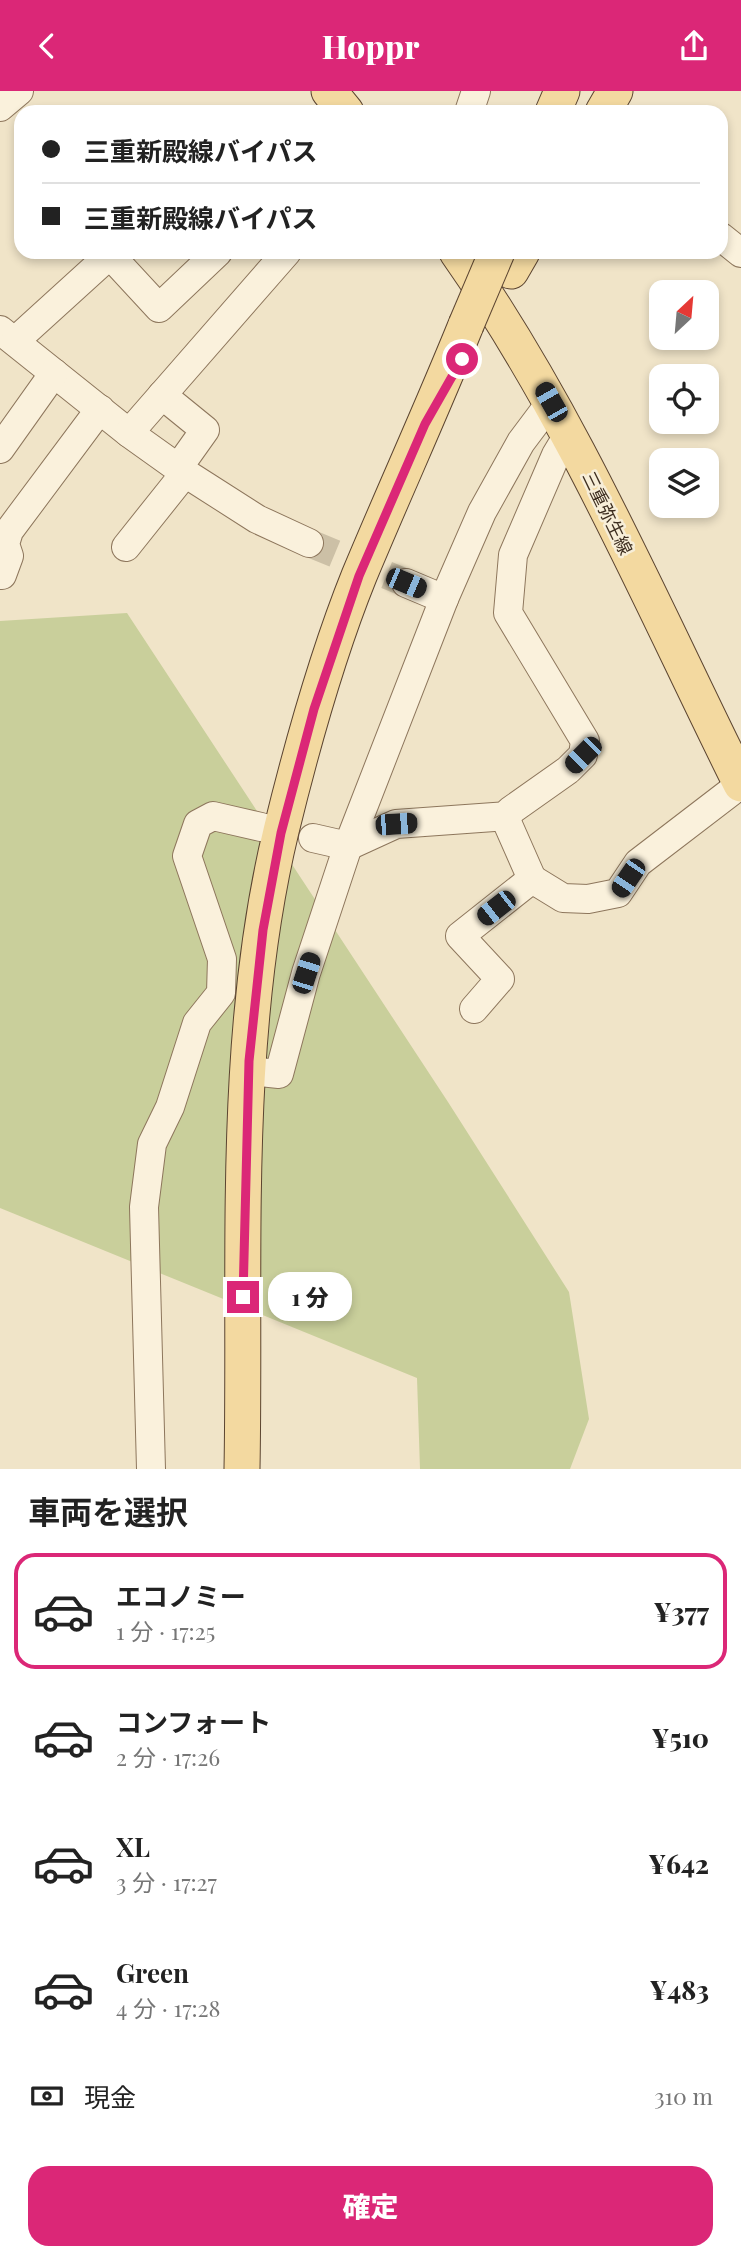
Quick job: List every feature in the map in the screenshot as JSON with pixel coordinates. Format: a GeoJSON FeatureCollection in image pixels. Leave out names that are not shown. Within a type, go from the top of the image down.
{"type":"FeatureCollection","features":[{"type":"Feature","properties":{"kind":"main road"},"geometry":{"type":"LineString","coordinates":[[329,91],[340,105]]}},
{"type":"Feature","properties":{"kind":"main road","name":"三重弥生線"},"geometry":{"type":"LineString","coordinates":[[462,259],[490,299],[551,402],[741,784]]}},
{"type":"Feature","properties":{"kind":"main road"},"geometry":{"type":"LineString","coordinates":[[242,1469],[243,1259],[249,1071],[263,930],[281,833],[314,709],[359,576],[425,424],[470,331],[509,259]]}},
{"type":"Feature","properties":{"kind":"street"},"geometry":{"type":"LineString","coordinates":[[0,107],[19,91]]}},
{"type":"Feature","properties":{"kind":"street"},"geometry":{"type":"LineString","coordinates":[[104,259],[7,335],[129,433],[181,470],[257,519],[309,543]]}},
{"type":"Feature","properties":{"kind":"street"},"geometry":{"type":"LineString","coordinates":[[117,259],[159,308],[211,259]]}},
{"type":"Feature","properties":{"kind":"street"},"geometry":{"type":"LineString","coordinates":[[129,433],[281,259]]}},
{"type":"Feature","properties":{"kind":"street"},"geometry":{"type":"LineString","coordinates":[[0,449],[54,373]]}},
{"type":"Feature","properties":{"kind":"street"},"geometry":{"type":"LineString","coordinates":[[126,547],[181,470],[205,430],[162,395]]}},
{"type":"Feature","properties":{"kind":"street"},"geometry":{"type":"LineString","coordinates":[[249,1071],[279,1074],[306,973],[348,846],[444,599],[482,512],[521,442],[551,402]]}},
{"type":"Feature","properties":{"kind":"street"},"geometry":{"type":"LineString","coordinates":[[2,575],[9,556],[5,544],[9,531],[100,409]]}},
{"type":"Feature","properties":{"kind":"street"},"geometry":{"type":"LineString","coordinates":[[568,435],[556,455],[513,555],[508,613],[585,741],[583,755],[568,770],[510,811],[506,820],[532,879],[563,898],[588,899],[618,893],[638,863],[741,784]]}},
{"type":"Feature","properties":{"kind":"street"},"geometry":{"type":"LineString","coordinates":[[406,583],[444,599]]}},
{"type":"Feature","properties":{"kind":"street"},"geometry":{"type":"LineString","coordinates":[[151,1469],[144,1207],[152,1144],[170,1107],[197,1023],[221,993],[222,959],[187,856],[198,824],[213,816],[261,827]]}},
{"type":"Feature","properties":{"kind":"street"},"geometry":{"type":"LineString","coordinates":[[313,838],[348,846],[396,824],[508,816]]}},
{"type":"Feature","properties":{"kind":"street"},"geometry":{"type":"LineString","coordinates":[[474,1009],[500,979],[460,936],[532,879]]}},
{"type":"Feature","properties":{"kind":"green space"},"geometry":{"type":"Polygon","coordinates":[[[127,613],[448,1102],[569,1292],[589,1419],[570,1469],[420,1469],[417,1378],[0,1208],[0,621],[127,613]]]}},
{"type":"Feature","properties":{"kind":"tunnel"},"geometry":{"type":"LineString","coordinates":[[309,543],[406,583]]}},
{"type":"Feature","properties":{"kind":"route"},"geometry":{"type":"LineString","coordinates":[[243,1297],[249,1061],[263,930],[281,833],[314,709],[359,576],[425,424],[462,359]]}}]}
